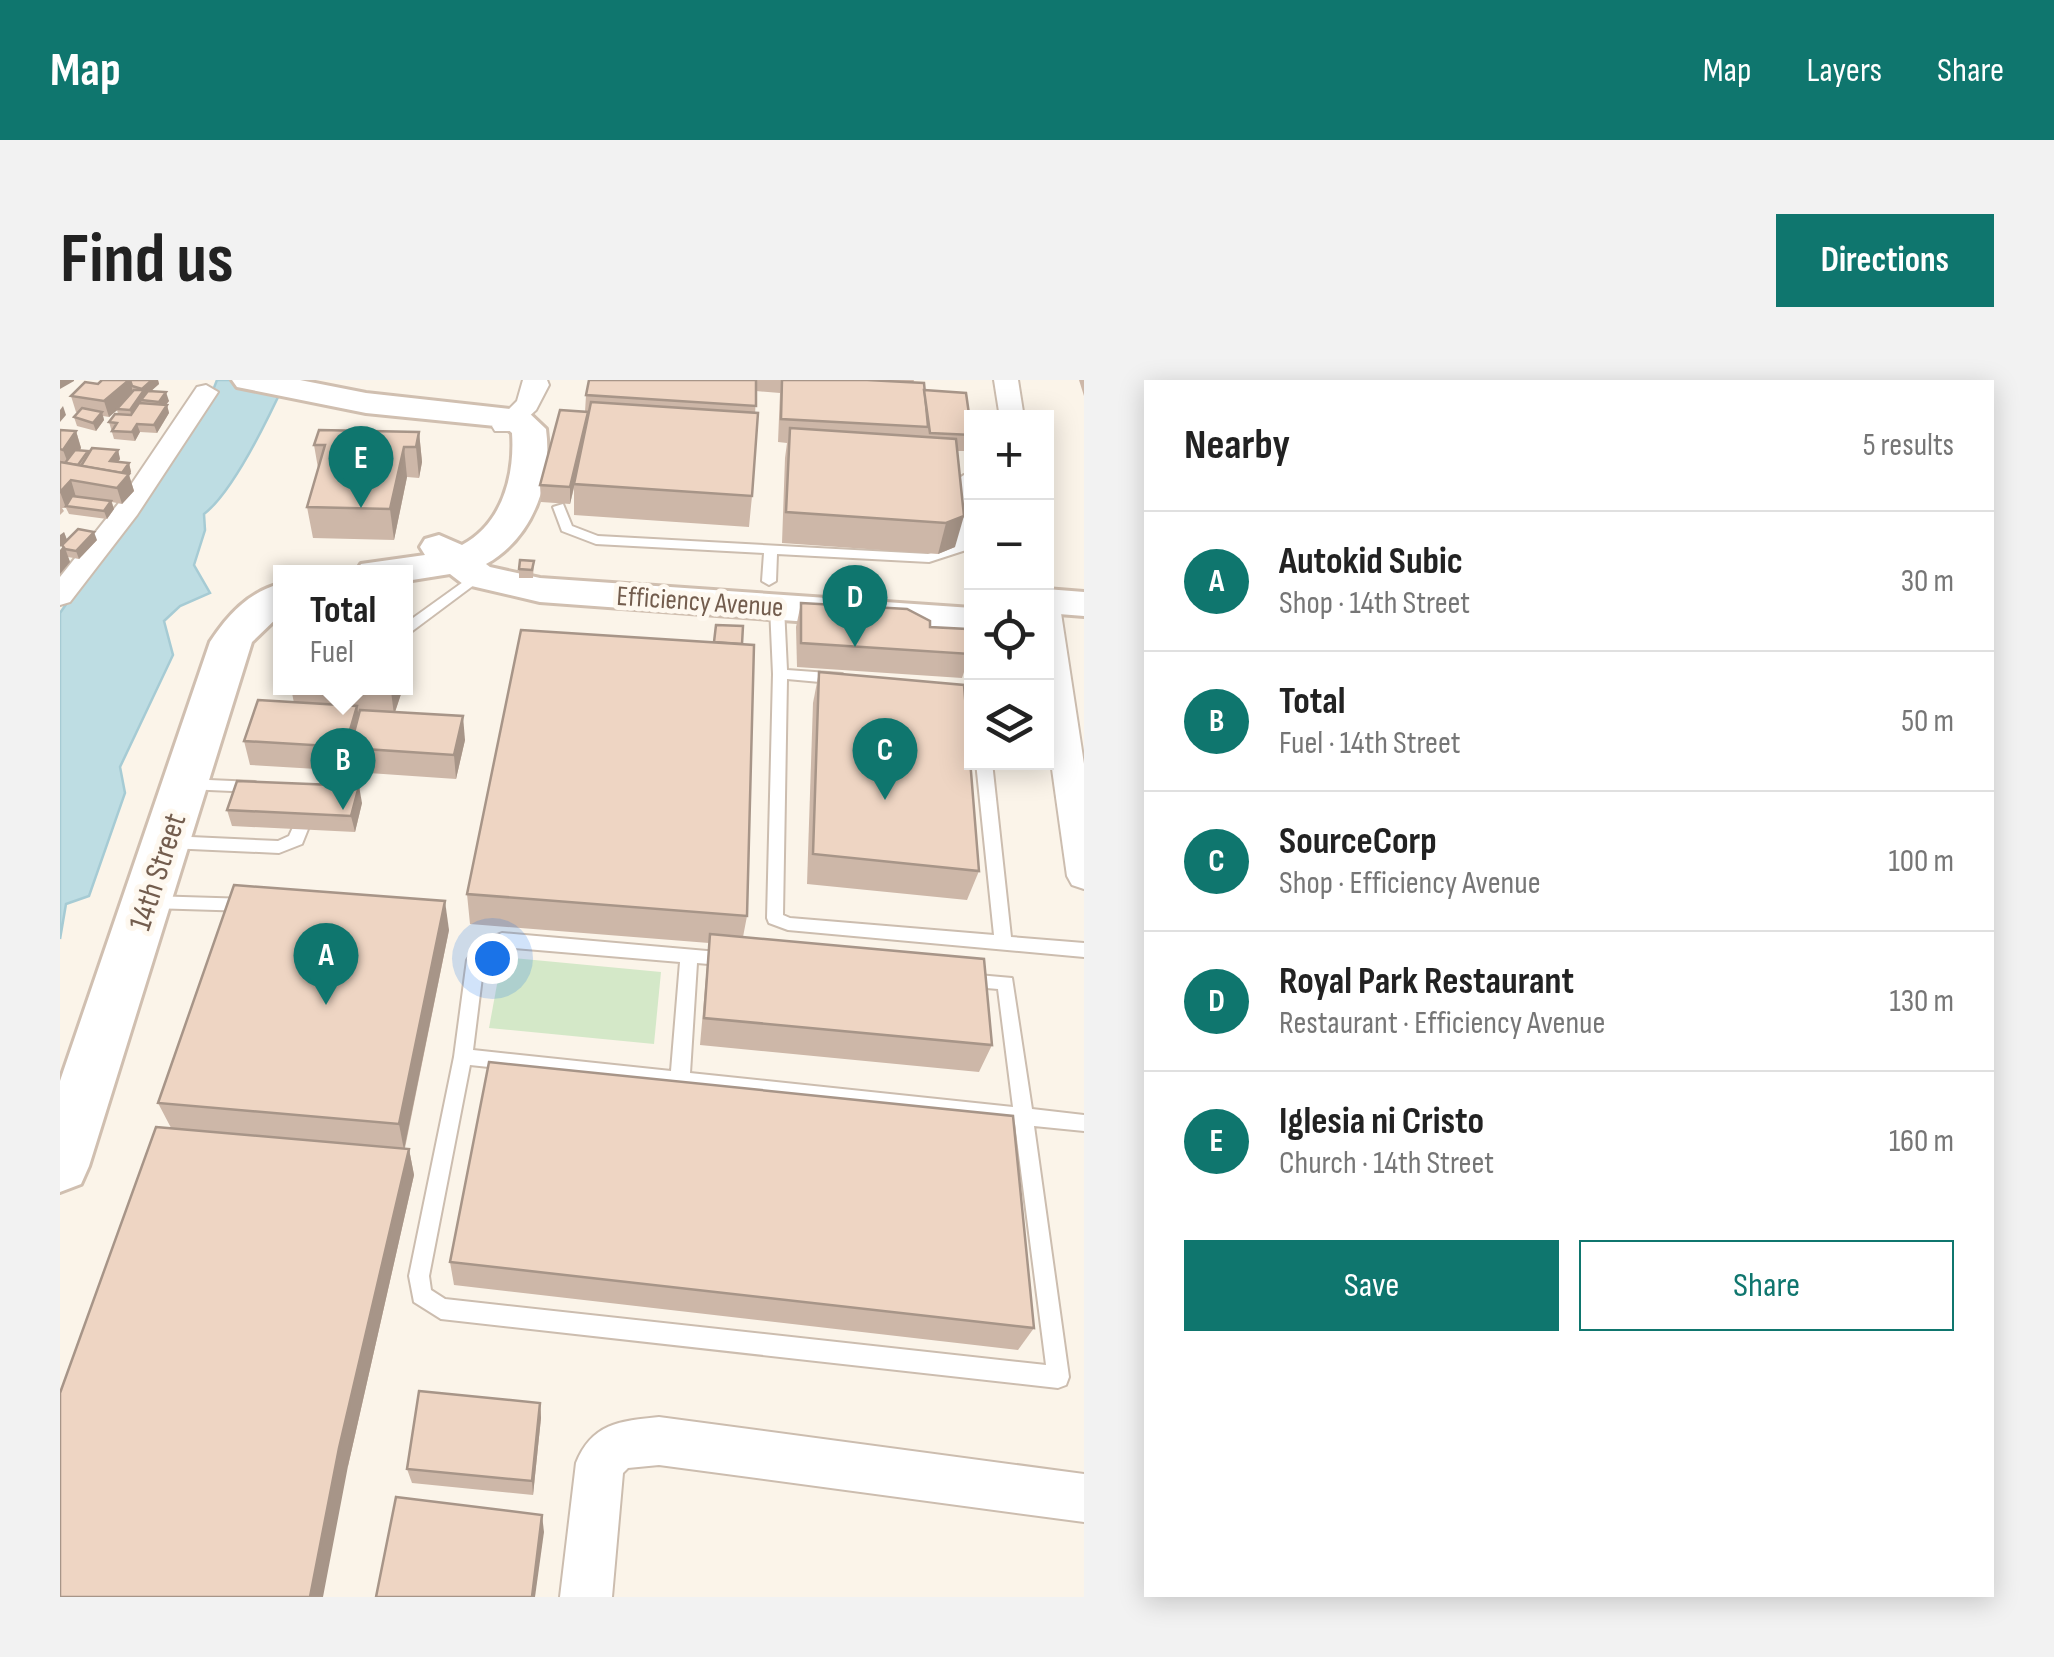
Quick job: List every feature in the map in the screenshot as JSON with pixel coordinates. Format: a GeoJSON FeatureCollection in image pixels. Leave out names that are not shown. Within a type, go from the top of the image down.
{"type":"FeatureCollection","features":[{"type":"Feature","properties":{"kind":"main road"},"geometry":{"type":"LineString","coordinates":[[249,380],[304,392],[496,419],[529,428],[528,470],[521,502],[467,553],[409,565]]}},
{"type":"Feature","properties":{"kind":"main road"},"geometry":{"type":"LineString","coordinates":[[402,565],[467,553]]}},
{"type":"Feature","properties":{"kind":"main road","name":"Efficiency Avenue"},"geometry":{"type":"LineString","coordinates":[[467,553],[540,590],[681,588],[773,580],[964,595]]}},
{"type":"Feature","properties":{"kind":"main road","name":"Efficiency Avenue"},"geometry":{"type":"LineString","coordinates":[[773,580],[964,619]]}},
{"type":"Feature","properties":{"kind":"main road","name":"14th Street"},"geometry":{"type":"LineString","coordinates":[[60,1166],[231,642],[243,622],[273,601]]}},
{"type":"Feature","properties":{"kind":"main road"},"geometry":{"type":"LineString","coordinates":[[1054,620],[1084,604]]}},
{"type":"Feature","properties":{"kind":"street"},"geometry":{"type":"LineString","coordinates":[[496,419],[532,395],[535,380]]}},
{"type":"Feature","properties":{"kind":"street"},"geometry":{"type":"LineString","coordinates":[[1006,380],[1011,410]]}},
{"type":"Feature","properties":{"kind":"street"},"geometry":{"type":"LineString","coordinates":[[60,596],[128,509],[206,392]]}},
{"type":"Feature","properties":{"kind":"street"},"geometry":{"type":"LineString","coordinates":[[1054,620],[1084,876]]}},
{"type":"Feature","properties":{"kind":"street"},"geometry":{"type":"LineString","coordinates":[[586,1597],[600,1463],[617,1445],[660,1441],[1084,1498]]}},
{"type":"Feature","properties":{"kind":"lane"},"geometry":{"type":"LineString","coordinates":[[559,507],[566,528],[596,540],[773,580],[929,558],[961,547],[964,479]]}},
{"type":"Feature","properties":{"kind":"lane"},"geometry":{"type":"LineString","coordinates":[[413,619],[467,553]]}},
{"type":"Feature","properties":{"kind":"lane"},"geometry":{"type":"LineString","coordinates":[[773,580],[780,674],[775,918],[788,924],[1084,950]]}},
{"type":"Feature","properties":{"kind":"lane"},"geometry":{"type":"LineString","coordinates":[[780,674],[860,680]]}},
{"type":"Feature","properties":{"kind":"lane"},"geometry":{"type":"LineString","coordinates":[[985,770],[1003,943]]}},
{"type":"Feature","properties":{"kind":"lane"},"geometry":{"type":"LineString","coordinates":[[186,784],[282,788]]}},
{"type":"Feature","properties":{"kind":"lane"},"geometry":{"type":"LineString","coordinates":[[168,842],[279,847],[296,840],[300,830]]}},
{"type":"Feature","properties":{"kind":"lane"},"geometry":{"type":"LineString","coordinates":[[149,902],[262,905]]}},
{"type":"Feature","properties":{"kind":"lane"},"geometry":{"type":"LineString","coordinates":[[502,940],[1006,983],[1058,1378],[441,1310],[421,1295],[419,1276],[464,1057],[476,960],[486,947],[502,940]]}},
{"type":"Feature","properties":{"kind":"lane"},"geometry":{"type":"LineString","coordinates":[[680,1080],[688,955]]}},
{"type":"Feature","properties":{"kind":"lane"},"geometry":{"type":"LineString","coordinates":[[464,1057],[1084,1123]]}},
{"type":"Feature","properties":{"kind":"green space"},"geometry":{"type":"Polygon","coordinates":[[[502,957],[661,972],[654,1044],[489,1028],[502,957]]]}},
{"type":"Feature","properties":{"kind":"water"},"geometry":{"type":"Polygon","coordinates":[[[217,380],[286,380],[239,471],[204,514],[205,530],[194,565],[210,593],[180,606],[164,621],[173,655],[120,767],[125,793],[89,896],[66,904],[60,939],[60,613],[210,398],[217,380]]]}},
{"type":"Feature","properties":{"kind":"building"},"geometry":{"type":"Polygon","coordinates":[[[102,380],[129,380],[104,401],[71,396],[85,382],[98,384],[102,380]]]}},
{"type":"Feature","properties":{"kind":"building"},"geometry":{"type":"Polygon","coordinates":[[[130,380],[152,380],[142,389],[132,386],[130,380]]]}},
{"type":"Feature","properties":{"kind":"building"},"geometry":{"type":"Polygon","coordinates":[[[589,380],[756,380],[756,406],[586,395],[589,380]]]}},
{"type":"Feature","properties":{"kind":"building"},"geometry":{"type":"Polygon","coordinates":[[[782,380],[924,383],[928,427],[781,419],[782,380]]]}},
{"type":"Feature","properties":{"kind":"building"},"geometry":{"type":"Polygon","coordinates":[[[134,390],[144,390],[130,410],[117,409],[134,390]]]}},
{"type":"Feature","properties":{"kind":"building"},"geometry":{"type":"Polygon","coordinates":[[[924,390],[966,393],[968,410],[964,410],[964,435],[930,433],[924,390]]]}},
{"type":"Feature","properties":{"kind":"building"},"geometry":{"type":"Polygon","coordinates":[[[148,391],[166,392],[159,402],[141,400],[148,391]]]}},
{"type":"Feature","properties":{"kind":"building"},"geometry":{"type":"Polygon","coordinates":[[[591,402],[758,413],[752,496],[574,484],[591,402]]]}},
{"type":"Feature","properties":{"kind":"building"},"geometry":{"type":"Polygon","coordinates":[[[139,403],[167,405],[154,425],[137,424],[132,432],[112,431],[117,423],[109,422],[115,414],[131,415],[139,403]]]}},
{"type":"Feature","properties":{"kind":"building"},"geometry":{"type":"Polygon","coordinates":[[[82,408],[102,412],[93,423],[74,417],[82,408]]]}},
{"type":"Feature","properties":{"kind":"building"},"geometry":{"type":"Polygon","coordinates":[[[560,410],[588,412],[570,487],[540,485],[560,410]]]}},
{"type":"Feature","properties":{"kind":"building"},"geometry":{"type":"Polygon","coordinates":[[[790,428],[956,439],[964,516],[946,523],[786,512],[790,428]]]}},
{"type":"Feature","properties":{"kind":"building"},"geometry":{"type":"Polygon","coordinates":[[[60,430],[76,431],[63,450],[60,449],[60,430]]]}},
{"type":"Feature","properties":{"kind":"building"},"geometry":{"type":"Polygon","coordinates":[[[319,430],[419,432],[416,447],[404,447],[390,509],[307,507],[325,445],[314,445],[319,430]]]}},
{"type":"Feature","properties":{"kind":"building"},"geometry":{"type":"Polygon","coordinates":[[[92,448],[118,450],[110,461],[129,463],[122,473],[81,466],[92,448]]]}},
{"type":"Feature","properties":{"kind":"building"},"geometry":{"type":"Polygon","coordinates":[[[75,450],[88,451],[78,465],[65,463],[75,450]]]}},
{"type":"Feature","properties":{"kind":"building"},"geometry":{"type":"Polygon","coordinates":[[[60,462],[129,474],[117,488],[71,480],[60,492],[60,462]]]}},
{"type":"Feature","properties":{"kind":"building"},"geometry":{"type":"Polygon","coordinates":[[[72,496],[111,501],[104,511],[66,506],[72,496]]]}},
{"type":"Feature","properties":{"kind":"building"},"geometry":{"type":"Polygon","coordinates":[[[78,529],[94,532],[76,551],[65,549],[62,545],[78,529]]]}},
{"type":"Feature","properties":{"kind":"building"},"geometry":{"type":"Polygon","coordinates":[[[520,560],[534,561],[532,570],[519,569],[520,560]]]}},
{"type":"Feature","properties":{"kind":"building"},"geometry":{"type":"Polygon","coordinates":[[[801,603],[907,609],[930,621],[930,627],[964,629],[964,654],[801,643],[801,603]]]}},
{"type":"Feature","properties":{"kind":"building"},"geometry":{"type":"Polygon","coordinates":[[[716,625],[743,626],[742,644],[714,642],[716,625]]]}},
{"type":"Feature","properties":{"kind":"building"},"geometry":{"type":"Polygon","coordinates":[[[521,630],[754,645],[747,916],[467,894],[521,630]]]}},
{"type":"Feature","properties":{"kind":"building"},"geometry":{"type":"Polygon","coordinates":[[[819,672],[964,685],[964,770],[971,770],[979,871],[813,854],[819,672]]]}},
{"type":"Feature","properties":{"kind":"building"},"geometry":{"type":"Polygon","coordinates":[[[258,700],[357,706],[345,747],[244,741],[258,700]]]}},
{"type":"Feature","properties":{"kind":"building"},"geometry":{"type":"Polygon","coordinates":[[[360,710],[463,716],[454,755],[350,748],[360,710]]]}},
{"type":"Feature","properties":{"kind":"building"},"geometry":{"type":"Polygon","coordinates":[[[237,781],[359,786],[351,816],[227,810],[237,781]]]}},
{"type":"Feature","properties":{"kind":"building"},"geometry":{"type":"Polygon","coordinates":[[[234,885],[445,901],[399,1124],[158,1103],[234,885]]]}},
{"type":"Feature","properties":{"kind":"building"},"geometry":{"type":"Polygon","coordinates":[[[710,934],[984,959],[992,1045],[704,1018],[710,934]]]}},
{"type":"Feature","properties":{"kind":"building"},"geometry":{"type":"Polygon","coordinates":[[[489,1062],[1013,1116],[1034,1328],[450,1262],[489,1062]]]}},
{"type":"Feature","properties":{"kind":"building"},"geometry":{"type":"Polygon","coordinates":[[[156,1127],[409,1149],[339,1448],[310,1597],[60,1597],[60,1393],[156,1127]]]}},
{"type":"Feature","properties":{"kind":"building"},"geometry":{"type":"Polygon","coordinates":[[[419,1391],[540,1403],[532,1481],[407,1469],[419,1391]]]}},
{"type":"Feature","properties":{"kind":"building"},"geometry":{"type":"Polygon","coordinates":[[[396,1497],[542,1515],[532,1597],[376,1597],[396,1497]]]}},
{"type":"Feature","properties":{"kind":"place","name":"Iglesia ni Cristo"},"geometry":{"type":"Point","coordinates":[361,508]}},
{"type":"Feature","properties":{"kind":"place","name":"Royal Park Restaurant"},"geometry":{"type":"Point","coordinates":[855,647]}},
{"type":"Feature","properties":{"kind":"place","name":"SourceCorp"},"geometry":{"type":"Point","coordinates":[885,800]}},
{"type":"Feature","properties":{"kind":"place","name":"Total"},"geometry":{"type":"Point","coordinates":[343,810]}},
{"type":"Feature","properties":{"kind":"place","name":"Autokid Subic"},"geometry":{"type":"Point","coordinates":[326,1005]}}]}
